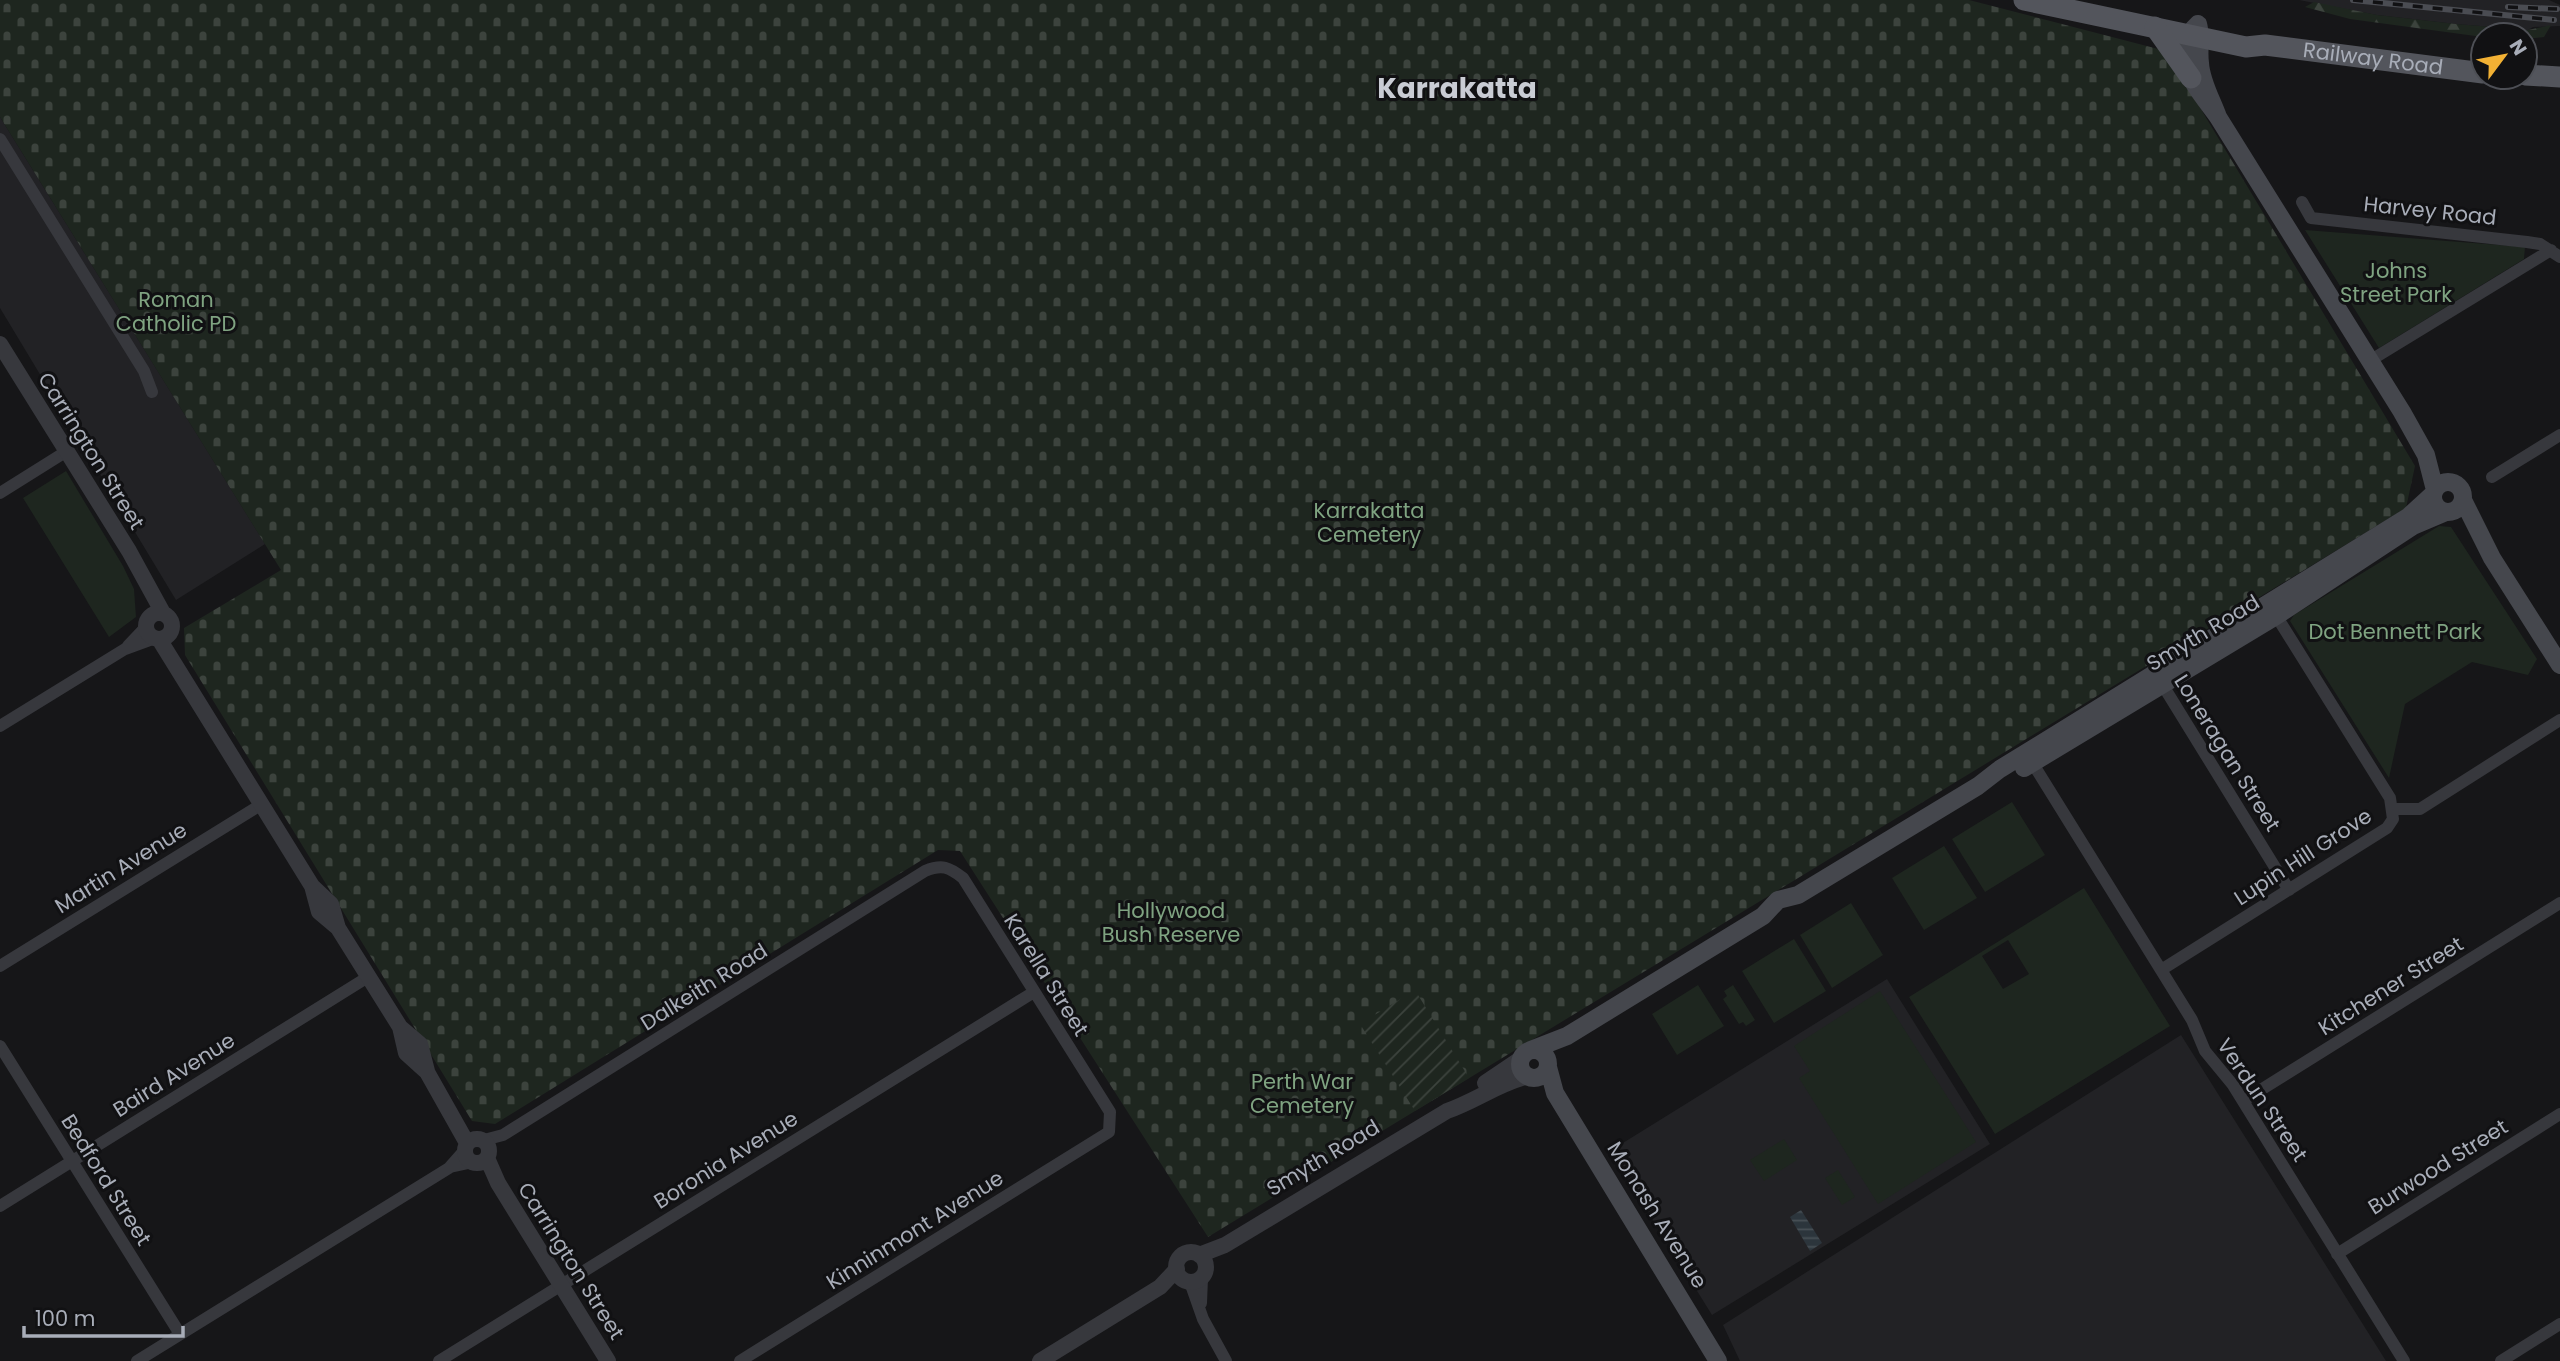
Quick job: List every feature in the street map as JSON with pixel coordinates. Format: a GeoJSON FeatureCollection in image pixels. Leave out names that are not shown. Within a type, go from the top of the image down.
{"type":"FeatureCollection","features":[{"type":"Feature","properties":{"kind":"main road","name":"Railway Road"},"geometry":{"type":"LineString","coordinates":[[2024,0],[2155,27],[2248,35],[2265,45],[2469,71]]}},
{"type":"Feature","properties":{"kind":"main road","name":"Railway Road"},"geometry":{"type":"LineString","coordinates":[[2076,0],[2196,32]]}},
{"type":"Feature","properties":{"kind":"main road"},"geometry":{"type":"LineString","coordinates":[[2155,27],[2218,117],[2371,360],[2426,455],[2460,487],[2463,500],[2492,558],[2560,665]]}},
{"type":"Feature","properties":{"kind":"main road"},"geometry":{"type":"LineString","coordinates":[[2190,78],[2183,48],[2196,32]]}},
{"type":"Feature","properties":{"kind":"main road"},"geometry":{"type":"LineString","coordinates":[[2196,32],[2200,63],[2218,117]]}},
{"type":"Feature","properties":{"kind":"main road"},"geometry":{"type":"LineString","coordinates":[[2539,76],[2560,77]]}},
{"type":"Feature","properties":{"kind":"main road"},"geometry":{"type":"LineString","coordinates":[[2426,455],[2435,504],[2448,512],[2492,558]]}},
{"type":"Feature","properties":{"kind":"main road"},"geometry":{"type":"LineString","coordinates":[[2434,492],[2444,482],[2452,482]]}},
{"type":"Feature","properties":{"kind":"main road","name":"Smyth Road"},"geometry":{"type":"LineString","coordinates":[[2272,609],[2408,517],[2434,492]]}},
{"type":"Feature","properties":{"kind":"main road"},"geometry":{"type":"LineString","coordinates":[[2448,512],[2460,507],[2463,500]]}},
{"type":"Feature","properties":{"kind":"main road","name":"Smyth Road"},"geometry":{"type":"LineString","coordinates":[[1527,1054],[1567,1035],[1763,916],[1778,900],[1798,895],[2413,526],[2448,512]]}},
{"type":"Feature","properties":{"kind":"main road","name":"Smyth Road"},"geometry":{"type":"LineString","coordinates":[[1548,1065],[1567,1035]]}},
{"type":"Feature","properties":{"kind":"main road"},"geometry":{"type":"LineString","coordinates":[[1543,1053],[1548,1065],[1540,1076],[1530,1077],[1522,1069],[1527,1054],[1543,1053]]}},
{"type":"Feature","properties":{"kind":"main road","name":"Monash Avenue"},"geometry":{"type":"LineString","coordinates":[[1548,1065],[1555,1093],[1718,1361]]}},
{"type":"Feature","properties":{"kind":"main road","name":"Monash Avenue"},"geometry":{"type":"LineString","coordinates":[[1530,1077],[1555,1093]]}},
{"type":"Feature","properties":{"kind":"street"},"geometry":{"type":"LineString","coordinates":[[0,139],[144,371],[152,392]]}},
{"type":"Feature","properties":{"kind":"street","name":"Harvey Road"},"geometry":{"type":"LineString","coordinates":[[2302,202],[2311,218],[2540,244],[2556,254]]}},
{"type":"Feature","properties":{"kind":"street"},"geometry":{"type":"LineString","coordinates":[[2371,360],[2556,254]]}},
{"type":"Feature","properties":{"kind":"street","name":"Carrington Street"},"geometry":{"type":"LineString","coordinates":[[0,344],[129,551],[144,582],[157,628],[174,661],[312,886],[331,904],[338,928],[400,1027],[420,1044],[427,1072],[608,1361]]}},
{"type":"Feature","properties":{"kind":"street"},"geometry":{"type":"LineString","coordinates":[[2492,477],[2560,435]]}},
{"type":"Feature","properties":{"kind":"street"},"geometry":{"type":"LineString","coordinates":[[0,493],[67,451]]}},
{"type":"Feature","properties":{"kind":"street","name":"Lupin Hill Grove"},"geometry":{"type":"LineString","coordinates":[[2161,970],[2387,828],[2393,819],[2390,798],[2272,609]]}},
{"type":"Feature","properties":{"kind":"street"},"geometry":{"type":"LineString","coordinates":[[0,726],[157,628]]}},
{"type":"Feature","properties":{"kind":"street","name":"Loneragan Street"},"geometry":{"type":"LineString","coordinates":[[2158,678],[2289,890]]}},
{"type":"Feature","properties":{"kind":"street"},"geometry":{"type":"LineString","coordinates":[[2393,809],[2420,809],[2560,720]]}},
{"type":"Feature","properties":{"kind":"street","name":"Verdun Street"},"geometry":{"type":"LineString","coordinates":[[2029,758],[2192,1020],[2205,1051],[2243,1101],[2404,1361]]}},
{"type":"Feature","properties":{"kind":"street","name":"Martin Avenue"},"geometry":{"type":"LineString","coordinates":[[0,966],[261,803]]}},
{"type":"Feature","properties":{"kind":"street","name":"Karella Street"},"geometry":{"type":"LineString","coordinates":[[925,871],[937,866],[950,868],[963,878],[1110,1112],[1110,1132]]}},
{"type":"Feature","properties":{"kind":"street","name":"Dalkeith Road"},"geometry":{"type":"LineString","coordinates":[[477,1151],[925,871]]}},
{"type":"Feature","properties":{"kind":"street","name":"Kitchener Street"},"geometry":{"type":"LineString","coordinates":[[2243,1101],[2560,903]]}},
{"type":"Feature","properties":{"kind":"street","name":"Baird Avenue"},"geometry":{"type":"LineString","coordinates":[[0,1206],[368,977]]}},
{"type":"Feature","properties":{"kind":"street","name":"Boronia Avenue"},"geometry":{"type":"LineString","coordinates":[[439,1361],[1034,992]]}},
{"type":"Feature","properties":{"kind":"street","name":"Bedford Street"},"geometry":{"type":"LineString","coordinates":[[0,1046],[180,1334]]}},
{"type":"Feature","properties":{"kind":"street","name":"Smyth Road"},"geometry":{"type":"LineString","coordinates":[[1193,1271],[1225,1245],[1447,1111],[1462,1097],[1527,1054]]}},
{"type":"Feature","properties":{"kind":"street","name":"Smyth Road"},"geometry":{"type":"LineString","coordinates":[[1447,1111],[1468,1104],[1504,1083],[1530,1077]]}},
{"type":"Feature","properties":{"kind":"street","name":"Burwood Street"},"geometry":{"type":"LineString","coordinates":[[2337,1254],[2560,1114]]}},
{"type":"Feature","properties":{"kind":"street","name":"Kinninmont Avenue"},"geometry":{"type":"LineString","coordinates":[[740,1361],[1110,1132]]}},
{"type":"Feature","properties":{"kind":"street"},"geometry":{"type":"LineString","coordinates":[[137,1361],[477,1151]]}},
{"type":"Feature","properties":{"kind":"street"},"geometry":{"type":"LineString","coordinates":[[1040,1361],[1160,1287],[1193,1271],[1203,1319],[1226,1361]]}},
{"type":"Feature","properties":{"kind":"street"},"geometry":{"type":"LineString","coordinates":[[2501,1361],[2560,1324]]}},
{"type":"Feature","properties":{"kind":"shaded area"},"geometry":{"type":"Polygon","coordinates":[[[2299,0],[2549,0],[2560,5],[2560,26],[2539,27],[2539,21],[2469,21],[2469,25],[2377,15],[2299,0]]]}},
{"type":"Feature","properties":{"kind":"shaded area"},"geometry":{"type":"Polygon","coordinates":[[[0,117],[265,544],[176,600],[0,308],[0,117]]]}},
{"type":"Feature","properties":{"kind":"shaded area"},"geometry":{"type":"Polygon","coordinates":[[[1887,979],[1990,1144],[1712,1315],[1610,1151],[1887,979]]]}},
{"type":"Feature","properties":{"kind":"shaded area"},"geometry":{"type":"Polygon","coordinates":[[[2181,1035],[2386,1361],[1740,1361],[1723,1325],[2181,1035]]]}},
{"type":"Feature","properties":{"kind":"shaded area"},"geometry":{"type":"Polygon","coordinates":[[[1801,1210],[1822,1243],[1810,1251],[1790,1217],[1801,1210]]]}},
{"type":"Feature","properties":{"kind":"green space","name":"Karrakatta Cemetery"},"geometry":{"type":"Polygon","coordinates":[[[0,0],[1969,0],[2166,51],[2415,466],[2406,508],[1208,1237],[960,851],[938,850],[495,1124],[472,1121],[185,655],[184,628],[281,570],[0,117],[0,0]]]}},
{"type":"Feature","properties":{"kind":"green space"},"geometry":{"type":"Polygon","coordinates":[[[2314,2],[2377,15],[2469,25],[2469,35],[2350,19],[2305,7],[2314,2]]]}},
{"type":"Feature","properties":{"kind":"green space"},"geometry":{"type":"Polygon","coordinates":[[[2551,25],[2544,37],[2539,38],[2539,28],[2551,25]]]}},
{"type":"Feature","properties":{"kind":"green space","name":"Johns Street Park"},"geometry":{"type":"Polygon","coordinates":[[[2305,230],[2525,247],[2524,259],[2379,348],[2305,230]]]}},
{"type":"Feature","properties":{"kind":"green space"},"geometry":{"type":"Polygon","coordinates":[[[66,471],[134,589],[136,617],[109,637],[23,498],[66,471]]]}},
{"type":"Feature","properties":{"kind":"green space","name":"Dot Bennett Park"},"geometry":{"type":"Polygon","coordinates":[[[2439,526],[2451,527],[2537,659],[2528,675],[2472,662],[2405,704],[2389,778],[2290,621],[2294,615],[2439,526]]]}},
{"type":"Feature","properties":{"kind":"green space"},"geometry":{"type":"Polygon","coordinates":[[[2012,802],[2045,855],[1985,892],[1952,839],[2012,802]]]}},
{"type":"Feature","properties":{"kind":"green space"},"geometry":{"type":"Polygon","coordinates":[[[1944,846],[1977,898],[1924,930],[1892,878],[1944,846]]]}},
{"type":"Feature","properties":{"kind":"green space"},"geometry":{"type":"Polygon","coordinates":[[[2084,888],[2170,1026],[1995,1134],[1909,997],[2084,888]],[[2008,940],[1982,956],[2003,989],[2029,974],[2008,940]]]}},
{"type":"Feature","properties":{"kind":"green space"},"geometry":{"type":"Polygon","coordinates":[[[1851,903],[1883,955],[1832,988],[1800,935],[1851,903]]]}},
{"type":"Feature","properties":{"kind":"green space"},"geometry":{"type":"Polygon","coordinates":[[[1794,939],[1826,991],[1774,1023],[1742,971],[1794,939]]]}},
{"type":"Feature","properties":{"kind":"green space"},"geometry":{"type":"Polygon","coordinates":[[[1698,985],[1724,1026],[1677,1055],[1652,1014],[1698,985]]]}},
{"type":"Feature","properties":{"kind":"green space"},"geometry":{"type":"Polygon","coordinates":[[[1733,985],[1755,1020],[1746,1026],[1743,1022],[1739,1024],[1723,999],[1727,996],[1724,991],[1733,985]]]}},
{"type":"Feature","properties":{"kind":"green space"},"geometry":{"type":"Polygon","coordinates":[[[1415,990],[1469,1078],[1415,1111],[1360,1024],[1415,990]]]}},
{"type":"Feature","properties":{"kind":"green space"},"geometry":{"type":"Polygon","coordinates":[[[1880,991],[1976,1142],[1878,1204],[1799,1078],[1810,1071],[1794,1046],[1880,991]]]}},
{"type":"Feature","properties":{"kind":"green space"},"geometry":{"type":"Polygon","coordinates":[[[1784,1139],[1797,1160],[1764,1181],[1750,1160],[1784,1139]]]}},
{"type":"Feature","properties":{"kind":"green space"},"geometry":{"type":"Polygon","coordinates":[[[1838,1170],[1855,1197],[1842,1205],[1825,1178],[1838,1170]]]}},
{"type":"Feature","properties":{"kind":"railway"},"geometry":{"type":"LineString","coordinates":[[2353,0],[2554,20]]}},
{"type":"Feature","properties":{"kind":"railway"},"geometry":{"type":"LineString","coordinates":[[2508,7],[2557,9]]}},
{"type":"Feature","properties":{"kind":"district","name":"Karrakatta"},"geometry":{"type":"Point","coordinates":[1457,88]}},
{"type":"Feature","properties":{"kind":"park label","name":"Roman Catholic PD"},"geometry":{"type":"Point","coordinates":[176,312]}},
{"type":"Feature","properties":{"kind":"park label","name":"Hollywood Bush Reserve"},"geometry":{"type":"Point","coordinates":[1171,923]}},
{"type":"Feature","properties":{"kind":"park label","name":"Perth War Cemetery"},"geometry":{"type":"Point","coordinates":[1302,1094]}}]}
